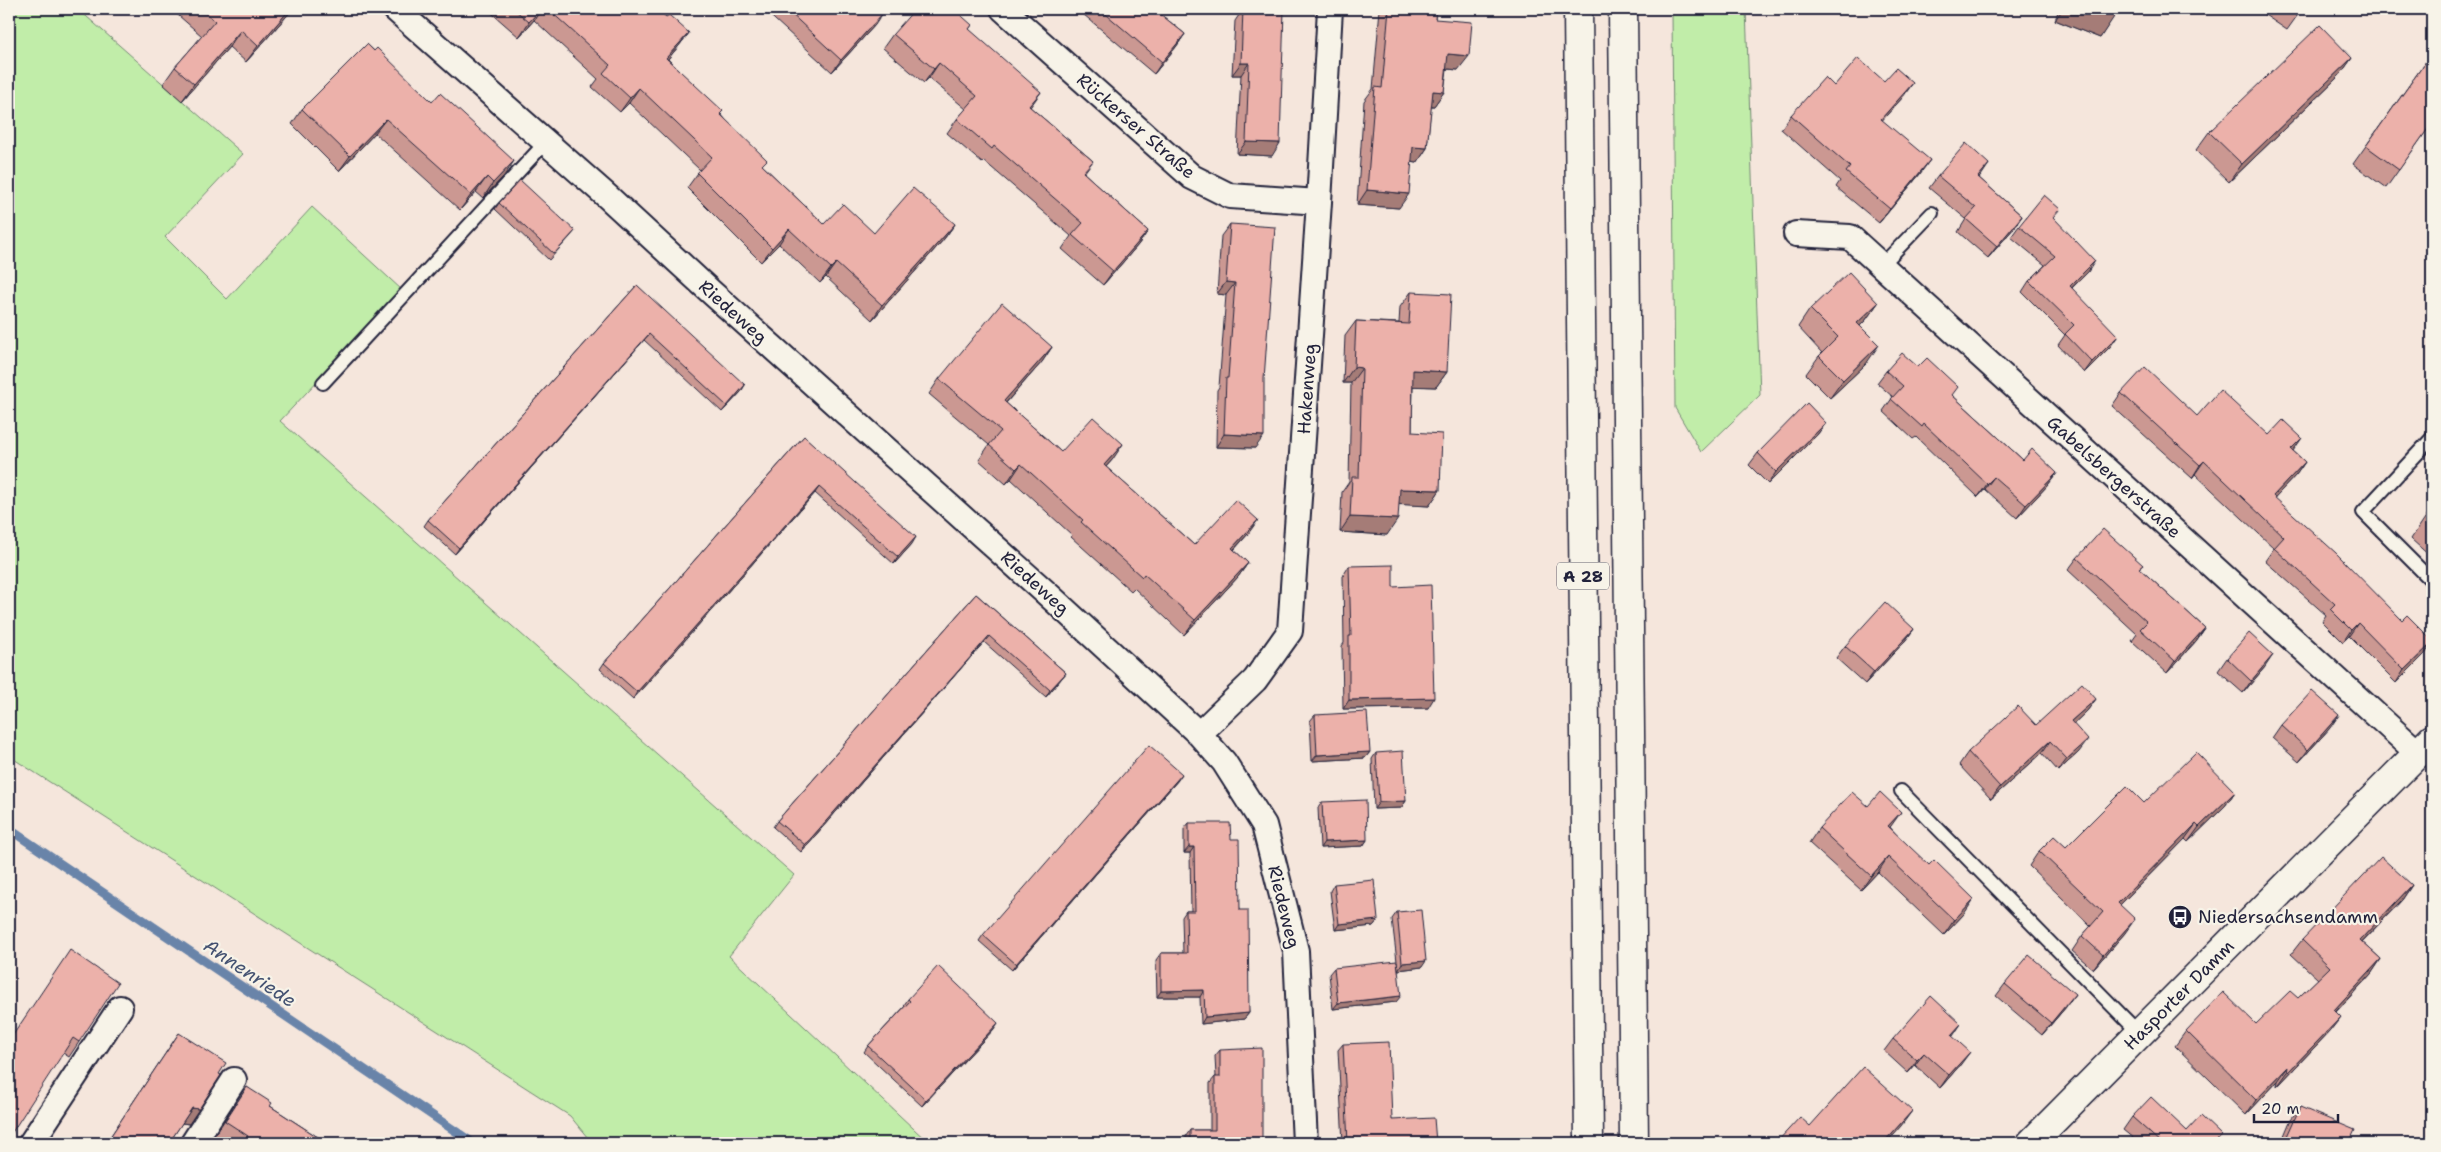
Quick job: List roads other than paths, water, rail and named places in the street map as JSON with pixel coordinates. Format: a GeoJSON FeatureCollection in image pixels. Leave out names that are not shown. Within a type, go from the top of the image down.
{"type":"FeatureCollection","features":[{"type":"Feature","properties":{"kind":"main road","name":"A 28"},"geometry":{"type":"LineString","coordinates":[[1578,9],[1589,1143]]}},
{"type":"Feature","properties":{"kind":"main road","name":"A 28"},"geometry":{"type":"LineString","coordinates":[[1623,9],[1634,1143]]}},
{"type":"Feature","properties":{"kind":"main road","name":"Hasporter Damm"},"geometry":{"type":"LineString","coordinates":[[2031,1143],[2425,746]]}},
{"type":"Feature","properties":{"kind":"street","name":"Riedeweg"},"geometry":{"type":"LineString","coordinates":[[395,9],[608,197],[1199,734],[1224,762],[1264,825],[1296,951],[1306,1143]]}},
{"type":"Feature","properties":{"kind":"street","name":"Rückerser Straße"},"geometry":{"type":"LineString","coordinates":[[1003,9],[1192,177],[1230,196],[1319,202]]}},
{"type":"Feature","properties":{"kind":"street","name":"Hakenweg"},"geometry":{"type":"LineString","coordinates":[[1199,734],[1256,680],[1290,631],[1330,9]]}},
{"type":"Feature","properties":{"kind":"street","name":"Gabelsbergerstraße"},"geometry":{"type":"LineString","coordinates":[[1796,234],[1850,237],[2425,746]]}},
{"type":"Feature","properties":{"kind":"street"},"geometry":{"type":"LineString","coordinates":[[31,1143],[120,1008]]}},
{"type":"Feature","properties":{"kind":"street"},"geometry":{"type":"LineString","coordinates":[[193,1143],[234,1080]]}},
{"type":"Feature","properties":{"kind":"lane"},"geometry":{"type":"LineString","coordinates":[[323,383],[545,143]]}},
{"type":"Feature","properties":{"kind":"lane"},"geometry":{"type":"LineString","coordinates":[[1881,266],[1932,213]]}},
{"type":"Feature","properties":{"kind":"lane"},"geometry":{"type":"LineString","coordinates":[[2432,438],[2363,512],[2432,580]]}},
{"type":"Feature","properties":{"kind":"lane"},"geometry":{"type":"LineString","coordinates":[[1901,792],[2140,1034]]}},
{"type":"Feature","properties":{"kind":"waterway","name":"Annenriede"},"geometry":{"type":"LineString","coordinates":[[9,829],[473,1143]]}},
{"type":"Feature","properties":{"kind":"place","name":"Niedersachsendamm"},"geometry":{"type":"Point","coordinates":[2180,917]}}]}
